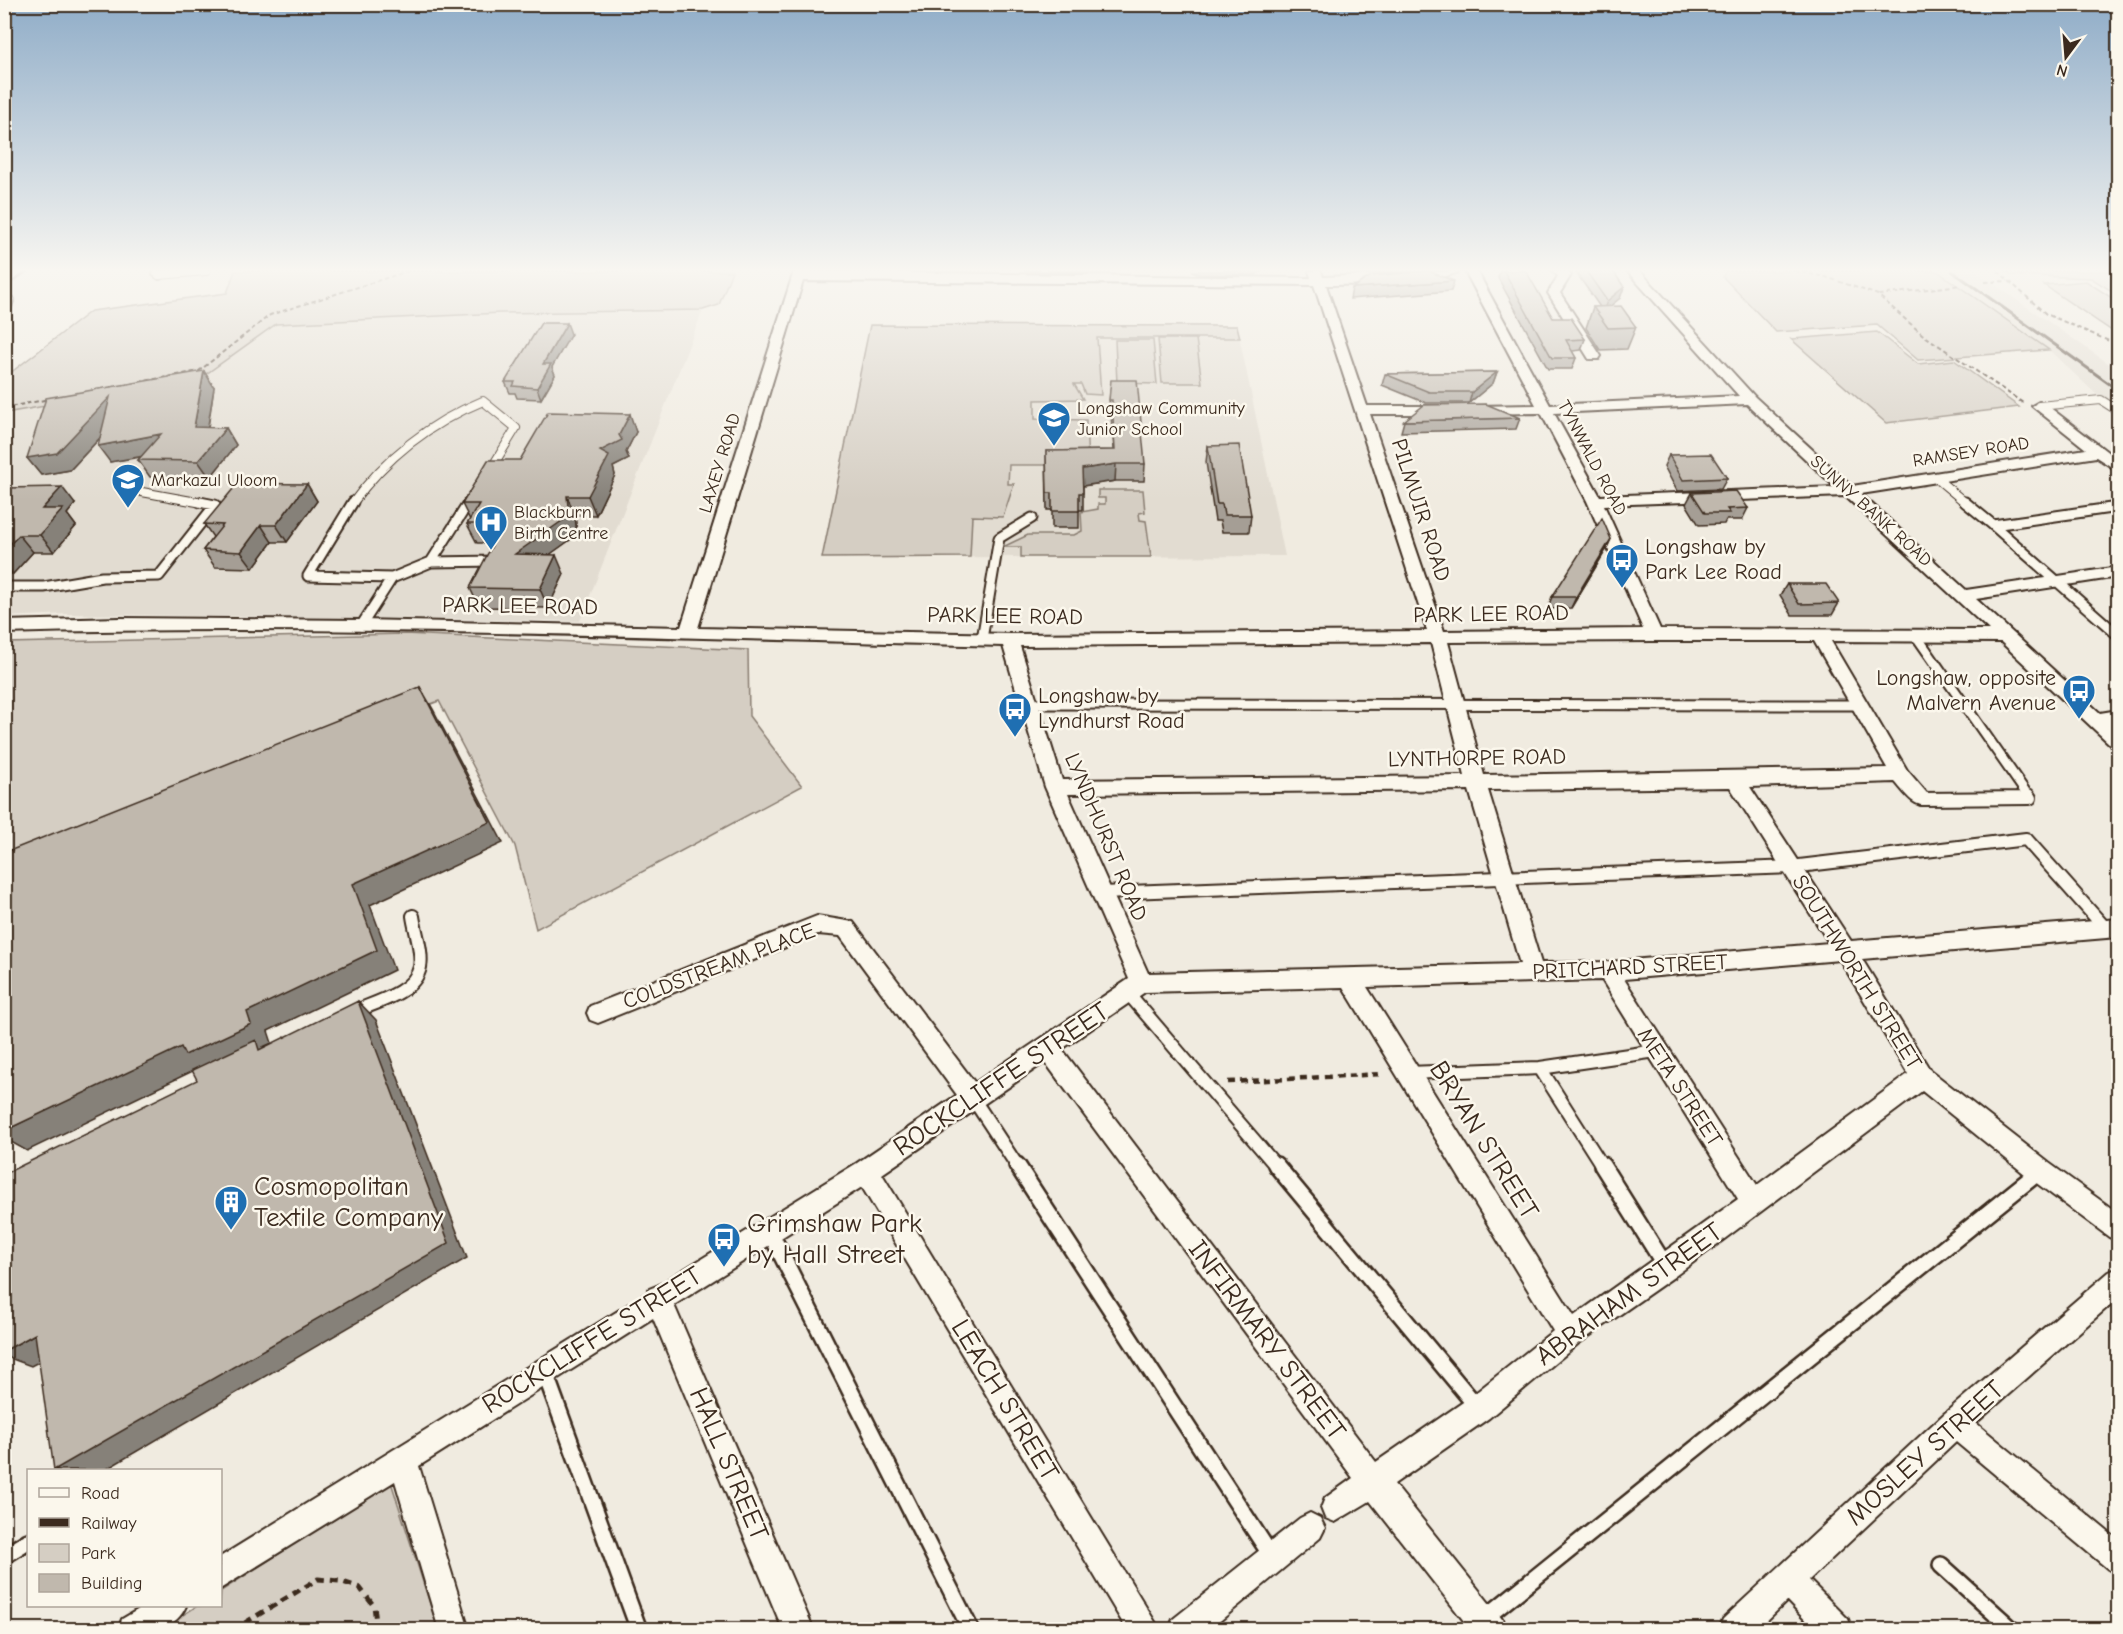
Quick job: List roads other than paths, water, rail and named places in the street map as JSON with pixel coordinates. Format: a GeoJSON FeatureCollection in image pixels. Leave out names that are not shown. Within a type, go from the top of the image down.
{"type":"FeatureCollection","features":[{"type":"Feature","properties":{"kind":"street","name":"LAXEY ROAD"},"geometry":{"type":"LineString","coordinates":[[688,632],[776,347]]}},
{"type":"Feature","properties":{"kind":"street","name":"PILMUIR ROAD"},"geometry":{"type":"LineString","coordinates":[[1341,347],[1438,637],[1476,782],[1533,973]]}},
{"type":"Feature","properties":{"kind":"street","name":"TYNWALD ROAD"},"geometry":{"type":"LineString","coordinates":[[1511,347],[1595,501],[1654,634]]}},
{"type":"Feature","properties":{"kind":"street"},"geometry":{"type":"LineString","coordinates":[[1588,347],[1594,356]]}},
{"type":"Feature","properties":{"kind":"street","name":"SUNNY BANK ROAD"},"geometry":{"type":"LineString","coordinates":[[1701,347],[1750,400],[2118,740]]}},
{"type":"Feature","properties":{"kind":"street"},"geometry":{"type":"LineString","coordinates":[[1362,410],[1544,409],[1750,400]]}},
{"type":"Feature","properties":{"kind":"street"},"geometry":{"type":"LineString","coordinates":[[2039,406],[2118,467]]}},
{"type":"Feature","properties":{"kind":"street","name":"RAMSEY ROAD"},"geometry":{"type":"LineString","coordinates":[[1595,501],[1851,491],[2098,452]]}},
{"type":"Feature","properties":{"kind":"street"},"geometry":{"type":"LineString","coordinates":[[1964,596],[2118,572]]}},
{"type":"Feature","properties":{"kind":"street","name":"PARK LEE ROAD"},"geometry":{"type":"LineString","coordinates":[[4,627],[120,624],[361,626],[1010,640],[1654,634],[1820,637],[2006,636]]}},
{"type":"Feature","properties":{"kind":"street"},"geometry":{"type":"LineString","coordinates":[[1820,637],[1900,775],[1922,799]]}},
{"type":"Feature","properties":{"kind":"street","name":"LYNDHURST ROAD"},"geometry":{"type":"LineString","coordinates":[[1010,640],[1055,787],[1102,893],[1134,988]]}},
{"type":"Feature","properties":{"kind":"street"},"geometry":{"type":"LineString","coordinates":[[2096,720],[2118,716]]}},
{"type":"Feature","properties":{"kind":"street","name":"LYNTHORPE ROAD"},"geometry":{"type":"LineString","coordinates":[[1055,787],[1735,780],[1900,775]]}},
{"type":"Feature","properties":{"kind":"street","name":"SOUTHWORTH STREET"},"geometry":{"type":"LineString","coordinates":[[1735,780],[1846,951],[1922,1077],[2040,1171],[2118,1228]]}},
{"type":"Feature","properties":{"kind":"street","name":"COLDSTREAM PLACE"},"geometry":{"type":"LineString","coordinates":[[598,1013],[817,925],[846,928],[972,1097]]}},
{"type":"Feature","properties":{"kind":"street","name":"PRITCHARD STREET"},"geometry":{"type":"LineString","coordinates":[[1134,988],[1349,977],[1608,971],[2112,929]]}},
{"type":"Feature","properties":{"kind":"street","name":"META STREET"},"geometry":{"type":"LineString","coordinates":[[1608,971],[1656,1052],[1754,1202]]}},
{"type":"Feature","properties":{"kind":"street","name":"BRYAN STREET"},"geometry":{"type":"LineString","coordinates":[[1349,977],[1406,1073],[1570,1334]]}},
{"type":"Feature","properties":{"kind":"street","name":"ROCKCLIFFE STREET"},"geometry":{"type":"LineString","coordinates":[[222,1573],[658,1298],[866,1171],[1134,988]]}},
{"type":"Feature","properties":{"kind":"street","name":"INFIRMARY STREET"},"geometry":{"type":"LineString","coordinates":[[1047,1047],[1373,1481],[1487,1625]]}},
{"type":"Feature","properties":{"kind":"street","name":"ABRAHAM STREET"},"geometry":{"type":"LineString","coordinates":[[1335,1508],[1479,1408],[1570,1334],[1666,1267],[1922,1077]]}},
{"type":"Feature","properties":{"kind":"street","name":"LEACH STREET"},"geometry":{"type":"LineString","coordinates":[[866,1171],[1145,1629]]}},
{"type":"Feature","properties":{"kind":"street","name":"MOSLEY STREET"},"geometry":{"type":"LineString","coordinates":[[1734,1629],[1955,1424],[2118,1281]]}},
{"type":"Feature","properties":{"kind":"street","name":"HALL STREET"},"geometry":{"type":"LineString","coordinates":[[658,1298],[799,1629]]}},
{"type":"Feature","properties":{"kind":"street"},"geometry":{"type":"LineString","coordinates":[[1955,1424],[2118,1559]]}},
{"type":"Feature","properties":{"kind":"street"},"geometry":{"type":"LineString","coordinates":[[404,1459],[454,1629]]}},
{"type":"Feature","properties":{"kind":"street"},"geometry":{"type":"LineString","coordinates":[[1184,1629],[1310,1528]]}},
{"type":"Feature","properties":{"kind":"street"},"geometry":{"type":"LineString","coordinates":[[1787,1580],[1837,1629]]}},
{"type":"Feature","properties":{"kind":"street"},"geometry":{"type":"LineString","coordinates":[[133,1629],[168,1607]]}},
{"type":"Feature","properties":{"kind":"lane"},"geometry":{"type":"LineString","coordinates":[[486,476],[516,428],[483,400],[460,409],[395,455],[357,497],[308,576],[392,578],[431,562],[497,561]]}},
{"type":"Feature","properties":{"kind":"lane"},"geometry":{"type":"LineString","coordinates":[[2039,406],[2101,400],[2118,411]]}},
{"type":"Feature","properties":{"kind":"lane"},"geometry":{"type":"LineString","coordinates":[[1936,478],[2118,634]]}},
{"type":"Feature","properties":{"kind":"lane"},"geometry":{"type":"LineString","coordinates":[[431,562],[480,486]]}},
{"type":"Feature","properties":{"kind":"lane"},"geometry":{"type":"LineString","coordinates":[[4,587],[44,587],[102,577],[159,576],[174,560],[215,504],[142,492],[132,487]]}},
{"type":"Feature","properties":{"kind":"lane"},"geometry":{"type":"LineString","coordinates":[[1993,525],[2118,507]]}},
{"type":"Feature","properties":{"kind":"lane"},"geometry":{"type":"LineString","coordinates":[[982,639],[999,538],[1032,518]]}},
{"type":"Feature","properties":{"kind":"lane"},"geometry":{"type":"LineString","coordinates":[[361,626],[392,578]]}},
{"type":"Feature","properties":{"kind":"lane"},"geometry":{"type":"LineString","coordinates":[[1917,637],[2030,798],[1922,799]]}},
{"type":"Feature","properties":{"kind":"lane"},"geometry":{"type":"LineString","coordinates":[[1030,704],[1859,705]]}},
{"type":"Feature","properties":{"kind":"lane"},"geometry":{"type":"LineString","coordinates":[[1102,893],[1791,867],[2026,839],[2112,929]]}},
{"type":"Feature","properties":{"kind":"lane"},"geometry":{"type":"LineString","coordinates":[[336,1020],[411,984],[420,973],[413,916]]}},
{"type":"Feature","properties":{"kind":"lane"},"geometry":{"type":"LineString","coordinates":[[1134,988],[1207,1083],[1479,1408]]}},
{"type":"Feature","properties":{"kind":"lane"},"geometry":{"type":"LineString","coordinates":[[1406,1073],[1540,1068],[1656,1052]]}},
{"type":"Feature","properties":{"kind":"lane"},"geometry":{"type":"LineString","coordinates":[[1540,1068],[1666,1267]]}},
{"type":"Feature","properties":{"kind":"lane"},"geometry":{"type":"LineString","coordinates":[[972,1097],[1273,1558]]}},
{"type":"Feature","properties":{"kind":"lane"},"geometry":{"type":"LineString","coordinates":[[1487,1625],[2040,1171]]}},
{"type":"Feature","properties":{"kind":"lane"},"geometry":{"type":"LineString","coordinates":[[769,1230],[971,1629]]}},
{"type":"Feature","properties":{"kind":"lane"},"geometry":{"type":"LineString","coordinates":[[544,1370],[639,1629]]}},
{"type":"Feature","properties":{"kind":"lane"},"geometry":{"type":"LineString","coordinates":[[4,1556],[27,1542]]}},
{"type":"Feature","properties":{"kind":"lane"},"geometry":{"type":"LineString","coordinates":[[1941,1565],[2013,1629]]}},
{"type":"Feature","properties":{"kind":"railway"},"geometry":{"type":"LineString","coordinates":[[2058,347],[2118,390]]}},
{"type":"Feature","properties":{"kind":"place","name":"Longshaw Community Junior School"},"geometry":{"type":"Point","coordinates":[1054,447]}},
{"type":"Feature","properties":{"kind":"place","name":"Markazul Uloom"},"geometry":{"type":"Point","coordinates":[128,509]}},
{"type":"Feature","properties":{"kind":"place","name":"Blackburn Birth Centre"},"geometry":{"type":"Point","coordinates":[491,551]}},
{"type":"Feature","properties":{"kind":"place","name":"Longshaw by Park Lee Road"},"geometry":{"type":"Point","coordinates":[1622,589]}},
{"type":"Feature","properties":{"kind":"place","name":"Longshaw, opposite Malvern Avenue"},"geometry":{"type":"Point","coordinates":[2079,720]}},
{"type":"Feature","properties":{"kind":"place","name":"Longshaw by Lyndhurst Road"},"geometry":{"type":"Point","coordinates":[1015,738]}},
{"type":"Feature","properties":{"kind":"place","name":"Cosmopolitan Textile Company"},"geometry":{"type":"Point","coordinates":[231,1231]}},
{"type":"Feature","properties":{"kind":"place","name":"Grimshaw Park by Hall Street"},"geometry":{"type":"Point","coordinates":[724,1268]}}]}
